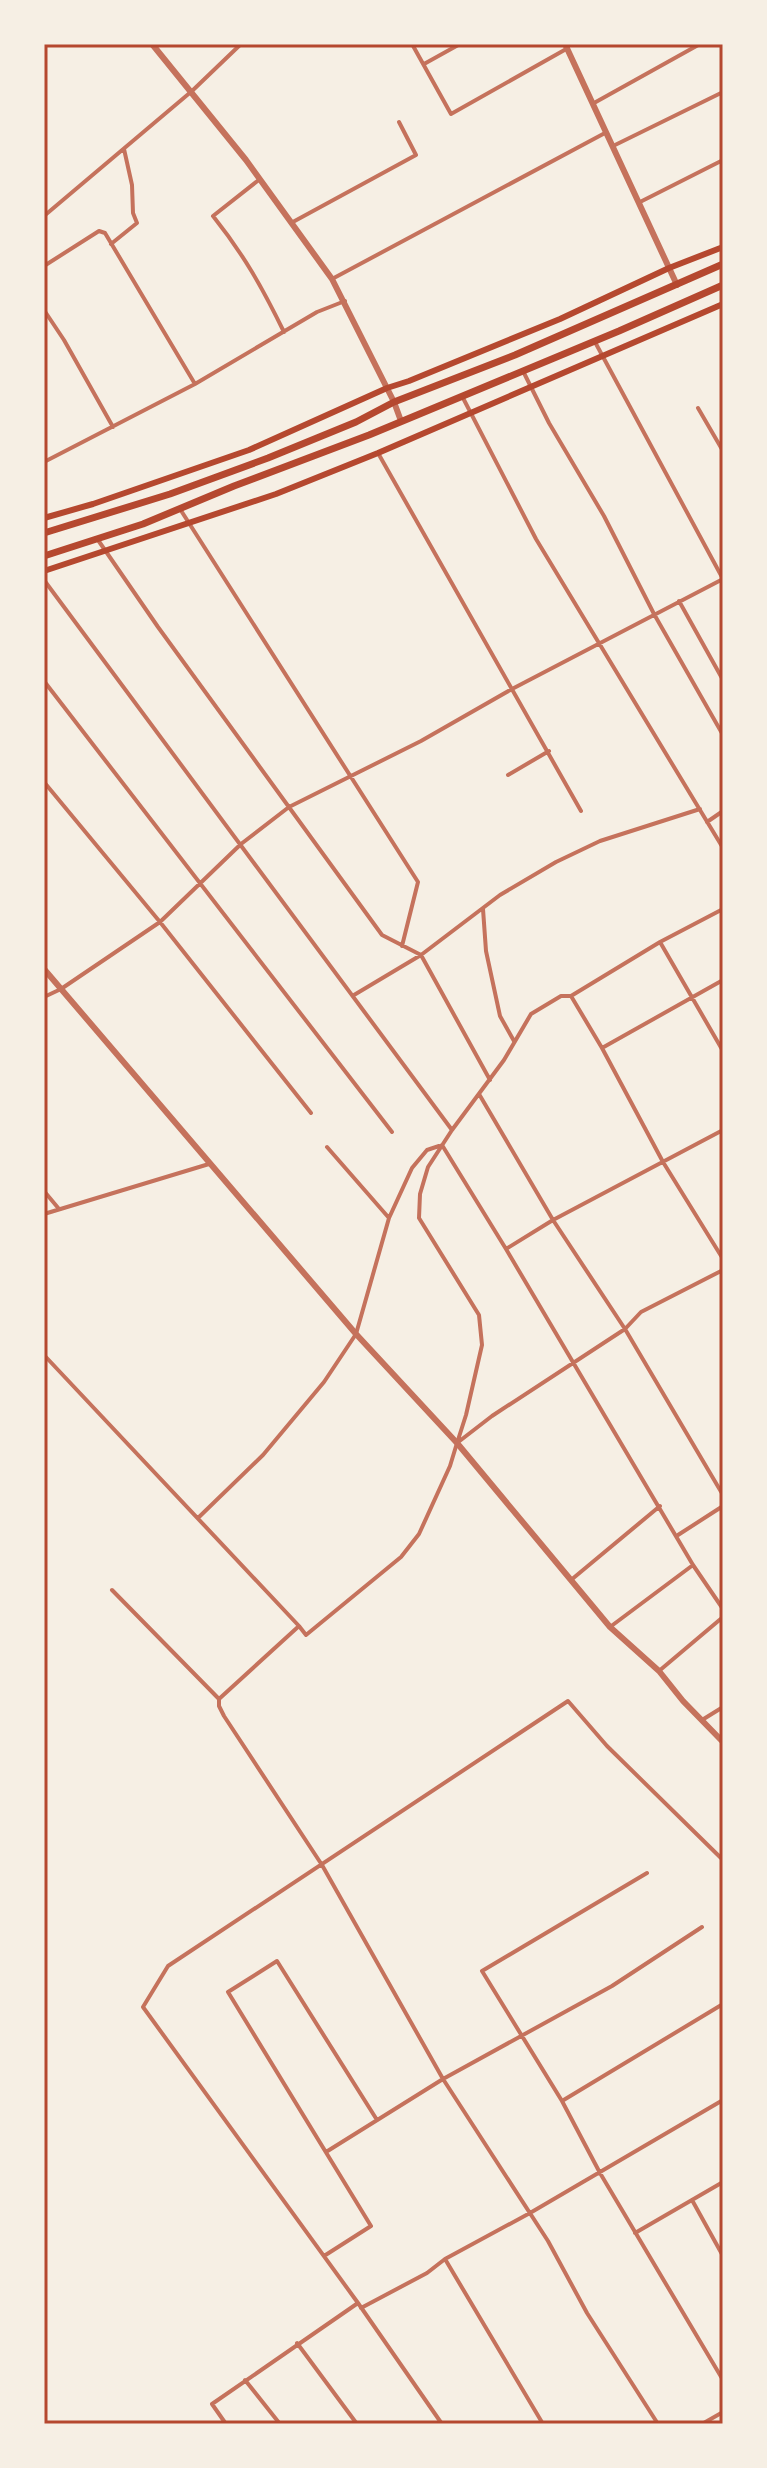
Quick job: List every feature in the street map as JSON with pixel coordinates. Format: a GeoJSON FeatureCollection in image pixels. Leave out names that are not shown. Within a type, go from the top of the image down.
{"type":"FeatureCollection","features":[{"type":"Feature","properties":{"kind":"highway"},"geometry":{"type":"LineString","coordinates":[[44,533],[221,476],[356,422],[394,402],[465,376],[723,264]]}},
{"type":"Feature","properties":{"kind":"highway"},"geometry":{"type":"LineString","coordinates":[[44,556],[98,540],[180,509],[401,421],[595,342],[723,285]]}},
{"type":"Feature","properties":{"kind":"main road"},"geometry":{"type":"LineString","coordinates":[[44,518],[249,450],[387,388],[560,319],[669,268],[723,247]]}},
{"type":"Feature","properties":{"kind":"main road"},"geometry":{"type":"LineString","coordinates":[[44,571],[276,494],[723,304]]}},
{"type":"Feature","properties":{"kind":"street"},"geometry":{"type":"LineString","coordinates":[[152,44],[260,179],[332,279],[401,421]]}},
{"type":"Feature","properties":{"kind":"street"},"geometry":{"type":"LineString","coordinates":[[44,216],[192,91],[241,44]]}},
{"type":"Feature","properties":{"kind":"street"},"geometry":{"type":"LineString","coordinates":[[412,44],[451,114],[567,46],[677,285]]}},
{"type":"Feature","properties":{"kind":"street"},"geometry":{"type":"LineString","coordinates":[[424,64],[460,44]]}},
{"type":"Feature","properties":{"kind":"street"},"geometry":{"type":"LineString","coordinates":[[594,103],[700,44]]}},
{"type":"Feature","properties":{"kind":"street"},"geometry":{"type":"LineString","coordinates":[[613,146],[723,92]]}},
{"type":"Feature","properties":{"kind":"street"},"geometry":{"type":"LineString","coordinates":[[291,223],[416,155],[399,122]]}},
{"type":"Feature","properties":{"kind":"street"},"geometry":{"type":"LineString","coordinates":[[332,279],[606,133]]}},
{"type":"Feature","properties":{"kind":"street"},"geometry":{"type":"LineString","coordinates":[[111,244],[137,223],[124,149]]}},
{"type":"Feature","properties":{"kind":"street"},"geometry":{"type":"LineString","coordinates":[[640,203],[723,160]]}},
{"type":"Feature","properties":{"kind":"street"},"geometry":{"type":"LineString","coordinates":[[260,179],[213,216],[258,279],[284,332]]}},
{"type":"Feature","properties":{"kind":"street"},"geometry":{"type":"LineString","coordinates":[[44,266],[99,231],[105,233],[195,384]]}},
{"type":"Feature","properties":{"kind":"street"},"geometry":{"type":"LineString","coordinates":[[44,462],[195,384],[317,312],[345,301]]}},
{"type":"Feature","properties":{"kind":"street"},"geometry":{"type":"LineString","coordinates":[[44,310],[113,427]]}},
{"type":"Feature","properties":{"kind":"street"},"geometry":{"type":"LineString","coordinates":[[44,997],[61,989],[160,922],[241,844],[289,807],[421,741],[512,689],[723,579],[595,342]]}},
{"type":"Feature","properties":{"kind":"street"},"geometry":{"type":"LineString","coordinates":[[523,371],[723,735]]}},
{"type":"Feature","properties":{"kind":"street"},"geometry":{"type":"LineString","coordinates":[[462,396],[536,539],[723,848]]}},
{"type":"Feature","properties":{"kind":"street"},"geometry":{"type":"LineString","coordinates":[[698,408],[723,451]]}},
{"type":"Feature","properties":{"kind":"street"},"geometry":{"type":"LineString","coordinates":[[378,453],[581,811]]}},
{"type":"Feature","properties":{"kind":"street"},"geometry":{"type":"LineString","coordinates":[[180,509],[418,882],[402,946]]}},
{"type":"Feature","properties":{"kind":"street"},"geometry":{"type":"LineString","coordinates":[[98,540],[382,935],[421,955],[490,1080]]}},
{"type":"Feature","properties":{"kind":"street"},"geometry":{"type":"LineString","coordinates":[[44,580],[452,1130]]}},
{"type":"Feature","properties":{"kind":"street"},"geometry":{"type":"LineString","coordinates":[[679,601],[723,680]]}},
{"type":"Feature","properties":{"kind":"street"},"geometry":{"type":"LineString","coordinates":[[44,681],[392,1132]]}},
{"type":"Feature","properties":{"kind":"street"},"geometry":{"type":"LineString","coordinates":[[508,775],[549,751]]}},
{"type":"Feature","properties":{"kind":"street"},"geometry":{"type":"LineString","coordinates":[[44,782],[311,1113]]}},
{"type":"Feature","properties":{"kind":"street"},"geometry":{"type":"LineString","coordinates":[[354,995],[421,955],[500,895],[531,876],[600,841],[700,809]]}},
{"type":"Feature","properties":{"kind":"street"},"geometry":{"type":"LineString","coordinates":[[707,822],[723,811]]}},
{"type":"Feature","properties":{"kind":"street"},"geometry":{"type":"LineString","coordinates":[[483,909],[491,981],[500,1016],[514,1041]]}},
{"type":"Feature","properties":{"kind":"street"},"geometry":{"type":"LineString","coordinates":[[44,1355],[306,1635],[401,1557],[419,1534],[450,1466],[466,1415],[482,1345],[479,1315],[419,1218],[420,1194],[428,1167],[504,1060],[531,1014],[561,996],[571,996],[660,942],[723,909]]}},
{"type":"Feature","properties":{"kind":"street"},"geometry":{"type":"LineString","coordinates":[[660,942],[723,1051]]}},
{"type":"Feature","properties":{"kind":"street"},"geometry":{"type":"LineString","coordinates":[[44,969],[356,1334],[457,1443],[610,1627],[659,1671],[723,1742]]}},
{"type":"Feature","properties":{"kind":"street"},"geometry":{"type":"LineString","coordinates":[[602,1048],[723,980]]}},
{"type":"Feature","properties":{"kind":"street"},"geometry":{"type":"LineString","coordinates":[[571,996],[663,1162],[723,1259]]}},
{"type":"Feature","properties":{"kind":"street"},"geometry":{"type":"LineString","coordinates":[[479,1094],[553,1220],[625,1329],[723,1495]]}},
{"type":"Feature","properties":{"kind":"street"},"geometry":{"type":"LineString","coordinates":[[506,1249],[553,1220],[723,1130]]}},
{"type":"Feature","properties":{"kind":"street"},"geometry":{"type":"LineString","coordinates":[[198,1518],[263,1455],[324,1382],[356,1334],[389,1218],[412,1168],[427,1150],[442,1145]]}},
{"type":"Feature","properties":{"kind":"street"},"geometry":{"type":"LineString","coordinates":[[442,1145],[693,1565],[723,1609]]}},
{"type":"Feature","properties":{"kind":"street"},"geometry":{"type":"LineString","coordinates":[[327,1147],[389,1218]]}},
{"type":"Feature","properties":{"kind":"street"},"geometry":{"type":"LineString","coordinates":[[44,1214],[209,1164]]}},
{"type":"Feature","properties":{"kind":"street"},"geometry":{"type":"LineString","coordinates":[[44,1191],[59,1209]]}},
{"type":"Feature","properties":{"kind":"street"},"geometry":{"type":"LineString","coordinates":[[457,1443],[492,1416],[625,1329],[641,1312],[723,1270]]}},
{"type":"Feature","properties":{"kind":"street"},"geometry":{"type":"LineString","coordinates":[[571,1580],[660,1506]]}},
{"type":"Feature","properties":{"kind":"street"},"geometry":{"type":"LineString","coordinates":[[678,1536],[723,1506]]}},
{"type":"Feature","properties":{"kind":"street"},"geometry":{"type":"LineString","coordinates":[[610,1627],[693,1565]]}},
{"type":"Feature","properties":{"kind":"street"},"geometry":{"type":"LineString","coordinates":[[112,1590],[219,1699],[224,1716],[322,1865],[443,2079],[548,2241],[587,2313],[658,2424]]}},
{"type":"Feature","properties":{"kind":"street"},"geometry":{"type":"LineString","coordinates":[[659,1671],[723,1617]]}},
{"type":"Feature","properties":{"kind":"street"},"geometry":{"type":"LineString","coordinates":[[219,1699],[299,1626]]}},
{"type":"Feature","properties":{"kind":"street"},"geometry":{"type":"LineString","coordinates":[[442,2424],[360,2305],[143,2007],[168,1966],[568,1701],[607,1745],[723,1860]]}},
{"type":"Feature","properties":{"kind":"street"},"geometry":{"type":"LineString","coordinates":[[702,1720],[723,1707]]}},
{"type":"Feature","properties":{"kind":"street"},"geometry":{"type":"LineString","coordinates":[[647,1873],[482,1971],[562,2101],[600,2173],[723,2380]]}},
{"type":"Feature","properties":{"kind":"street"},"geometry":{"type":"LineString","coordinates":[[326,2152],[443,2079],[612,1986],[702,1927]]}},
{"type":"Feature","properties":{"kind":"street"},"geometry":{"type":"LineString","coordinates":[[324,2256],[371,2226],[228,1992],[277,1961],[377,2120]]}},
{"type":"Feature","properties":{"kind":"street"},"geometry":{"type":"LineString","coordinates":[[562,2101],[723,2004]]}},
{"type":"Feature","properties":{"kind":"street"},"geometry":{"type":"LineString","coordinates":[[226,2424],[212,2404],[297,2343],[360,2305],[427,2273],[445,2259],[723,2100]]}},
{"type":"Feature","properties":{"kind":"street"},"geometry":{"type":"LineString","coordinates":[[635,2233],[723,2182]]}},
{"type":"Feature","properties":{"kind":"street"},"geometry":{"type":"LineString","coordinates":[[692,2200],[723,2256]]}},
{"type":"Feature","properties":{"kind":"street"},"geometry":{"type":"LineString","coordinates":[[445,2259],[543,2424]]}},
{"type":"Feature","properties":{"kind":"street"},"geometry":{"type":"LineString","coordinates":[[297,2343],[357,2424]]}},
{"type":"Feature","properties":{"kind":"street"},"geometry":{"type":"LineString","coordinates":[[245,2380],[280,2424]]}},
{"type":"Feature","properties":{"kind":"street"},"geometry":{"type":"LineString","coordinates":[[702,2424],[723,2412]]}}]}
